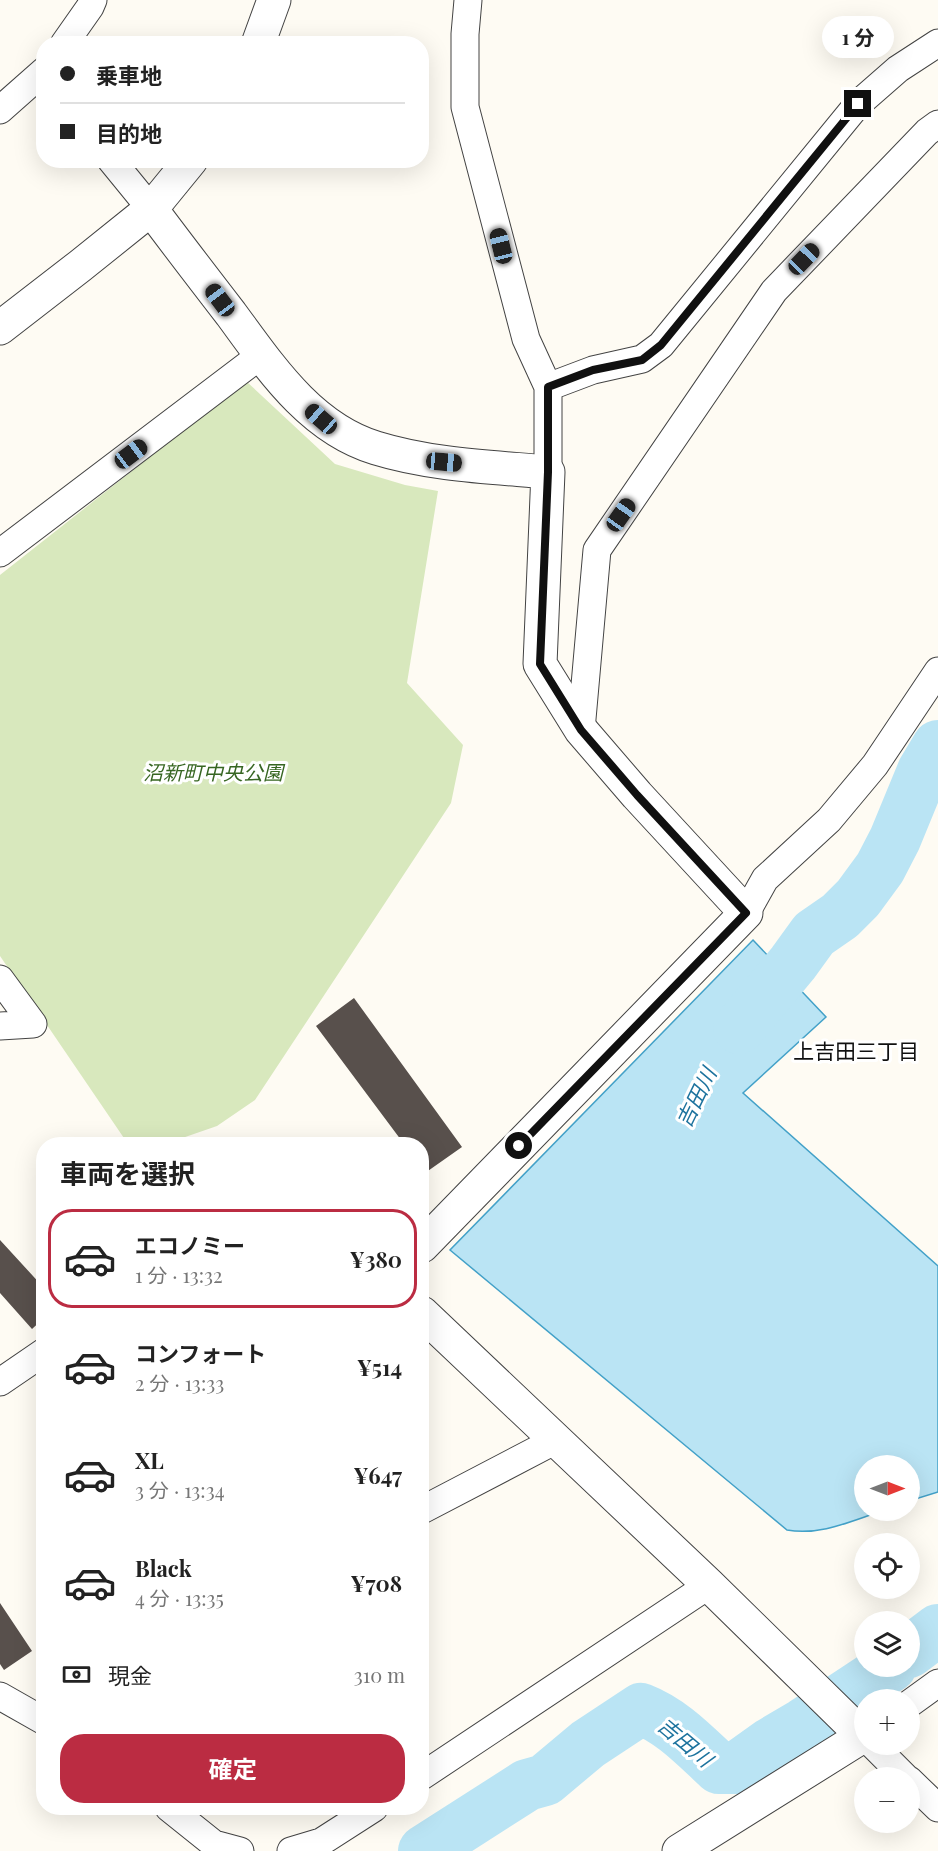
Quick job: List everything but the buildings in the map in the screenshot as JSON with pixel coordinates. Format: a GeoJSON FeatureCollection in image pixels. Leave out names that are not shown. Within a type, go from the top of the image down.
{"type":"FeatureCollection","features":[{"type":"Feature","properties":{"kind":"street"},"geometry":{"type":"LineString","coordinates":[[261,36],[274,0]]}},
{"type":"Feature","properties":{"kind":"street"},"geometry":{"type":"LineString","coordinates":[[468,0],[465,34],[465,107],[526,339],[548,387],[548,472],[540,664],[581,730],[637,795],[746,913]]}},
{"type":"Feature","properties":{"kind":"street"},"geometry":{"type":"LineString","coordinates":[[69,36],[89,2]]}},
{"type":"Feature","properties":{"kind":"street"},"geometry":{"type":"LineString","coordinates":[[548,387],[593,370],[642,360],[661,345],[858,104],[898,69],[938,43]]}},
{"type":"Feature","properties":{"kind":"street"},"geometry":{"type":"LineString","coordinates":[[0,110],[36,80]]}},
{"type":"Feature","properties":{"kind":"street"},"geometry":{"type":"LineString","coordinates":[[581,730],[597,550],[774,291],[927,132],[938,124]]}},
{"type":"Feature","properties":{"kind":"street"},"geometry":{"type":"LineString","coordinates":[[118,168],[151,208],[288,391],[321,419],[347,436],[374,448],[410,458],[548,472]]}},
{"type":"Feature","properties":{"kind":"street"},"geometry":{"type":"LineString","coordinates":[[0,328],[81,266],[151,208],[184,168]]}},
{"type":"Feature","properties":{"kind":"street"},"geometry":{"type":"LineString","coordinates":[[0,553],[261,356]]}},
{"type":"Feature","properties":{"kind":"street"},"geometry":{"type":"LineString","coordinates":[[429,1239],[746,913],[765,879],[829,820],[875,765],[934,685]]}},
{"type":"Feature","properties":{"kind":"street"},"geometry":{"type":"LineString","coordinates":[[0,979],[33,1024],[0,1026]]}},
{"type":"Feature","properties":{"kind":"street"},"geometry":{"type":"LineString","coordinates":[[429,1320],[709,1585],[854,1727]]}},
{"type":"Feature","properties":{"kind":"street"},"geometry":{"type":"LineString","coordinates":[[0,1382],[36,1357]]}},
{"type":"Feature","properties":{"kind":"street"},"geometry":{"type":"LineString","coordinates":[[429,1506],[556,1440]]}},
{"type":"Feature","properties":{"kind":"street"},"geometry":{"type":"LineString","coordinates":[[429,1771],[709,1585]]}},
{"type":"Feature","properties":{"kind":"street"},"geometry":{"type":"LineString","coordinates":[[920,1696],[938,1683]]}},
{"type":"Feature","properties":{"kind":"street"},"geometry":{"type":"LineString","coordinates":[[0,1696],[36,1711]]}},
{"type":"Feature","properties":{"kind":"street"},"geometry":{"type":"LineString","coordinates":[[679,1851],[854,1745]]}},
{"type":"Feature","properties":{"kind":"street"},"geometry":{"type":"LineString","coordinates":[[883,1755],[896,1767]]}},
{"type":"Feature","properties":{"kind":"street"},"geometry":{"type":"LineString","coordinates":[[920,1791],[938,1808]]}},
{"type":"Feature","properties":{"kind":"street"},"geometry":{"type":"LineString","coordinates":[[178,1815],[213,1844],[240,1851]]}},
{"type":"Feature","properties":{"kind":"street"},"geometry":{"type":"LineString","coordinates":[[291,1851],[324,1847],[365,1815]]}},
{"type":"Feature","properties":{"kind":"green space","name":"沼新町中央公園"},"geometry":{"type":"Polygon","coordinates":[[[246,381],[335,464],[405,485],[438,491],[407,683],[463,745],[451,803],[255,1100],[217,1126],[185,1137],[123,1137],[0,956],[0,575],[246,381]]]}},
{"type":"Feature","properties":{"kind":"water"},"geometry":{"type":"Polygon","coordinates":[[[753,940],[826,1017],[743,1093],[938,1266],[938,1492],[920,1498],[920,1455],[854,1455],[854,1520],[811,1531],[787,1530],[450,1250],[753,940]]]}},
{"type":"Feature","properties":{"kind":"waterway","name":"吉田川"},"geometry":{"type":"LineString","coordinates":[[739,1028],[814,934],[840,916],[858,898],[880,868],[895,839],[923,771],[938,746]]}},
{"type":"Feature","properties":{"kind":"waterway","name":"吉田川"},"geometry":{"type":"LineString","coordinates":[[920,1644],[938,1630]]}},
{"type":"Feature","properties":{"kind":"waterway","name":"吉田川"},"geometry":{"type":"LineString","coordinates":[[424,1851],[527,1785],[545,1780],[588,1744],[641,1709],[673,1727],[719,1768],[736,1768],[874,1677]]}},
{"type":"Feature","properties":{"kind":"district","name":"上吉田三丁目"},"geometry":{"type":"Point","coordinates":[856,1050]}},
{"type":"Feature","properties":{"kind":"route"},"geometry":{"type":"LineString","coordinates":[[519,1146],[746,913],[637,795],[581,730],[540,664],[548,472],[548,387],[593,370],[642,360],[661,345],[858,104]]}}]}
